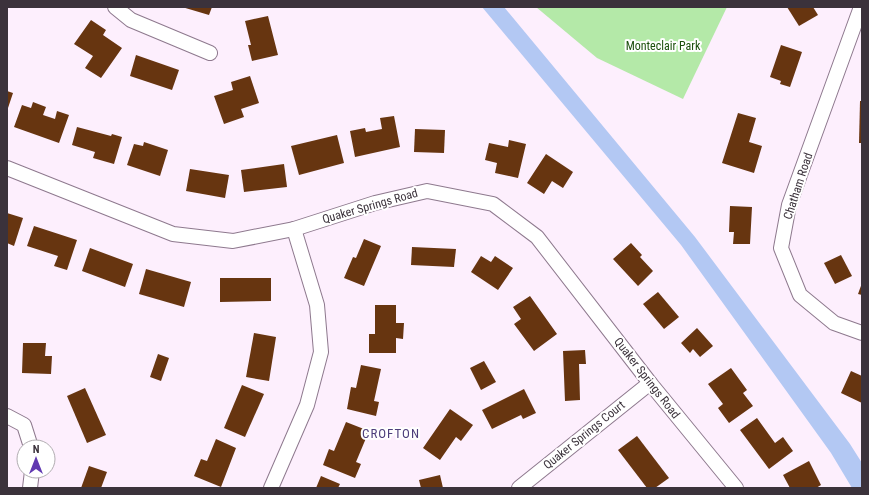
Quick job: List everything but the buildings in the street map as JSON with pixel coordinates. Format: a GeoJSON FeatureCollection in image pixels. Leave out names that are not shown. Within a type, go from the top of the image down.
{"type":"FeatureCollection","features":[{"type":"Feature","properties":{"kind":"street"},"geometry":{"type":"LineString","coordinates":[[116,7],[131,20],[210,53]]}},
{"type":"Feature","properties":{"kind":"street","name":"Chatham Road"},"geometry":{"type":"LineString","coordinates":[[861,7],[789,205],[781,248],[800,295],[834,323],[862,333]]}},
{"type":"Feature","properties":{"kind":"street","name":"Quaker Springs Road"},"geometry":{"type":"LineString","coordinates":[[7,168],[173,234],[233,241],[294,229],[375,203],[427,191],[493,204],[537,237],[650,383],[736,488]]}},
{"type":"Feature","properties":{"kind":"street"},"geometry":{"type":"LineString","coordinates":[[271,488],[307,405],[321,352],[317,304],[294,229]]}},
{"type":"Feature","properties":{"kind":"street","name":"Quaker Springs Court"},"geometry":{"type":"LineString","coordinates":[[519,488],[650,383]]}},
{"type":"Feature","properties":{"kind":"street"},"geometry":{"type":"LineString","coordinates":[[7,416],[24,425],[28,439]]}},
{"type":"Feature","properties":{"kind":"green space","name":"Monteclair Park"},"geometry":{"type":"Polygon","coordinates":[[[536,7],[727,7],[683,99],[597,58],[536,7]]]}},
{"type":"Feature","properties":{"kind":"water"},"geometry":{"type":"Polygon","coordinates":[[[482,7],[504,7],[695,237],[850,444],[862,463],[862,488],[852,488],[831,453],[681,245],[482,7]]]}},
{"type":"Feature","properties":{"kind":"district","name":"CROFTON"},"geometry":{"type":"Point","coordinates":[391,433]}}]}
